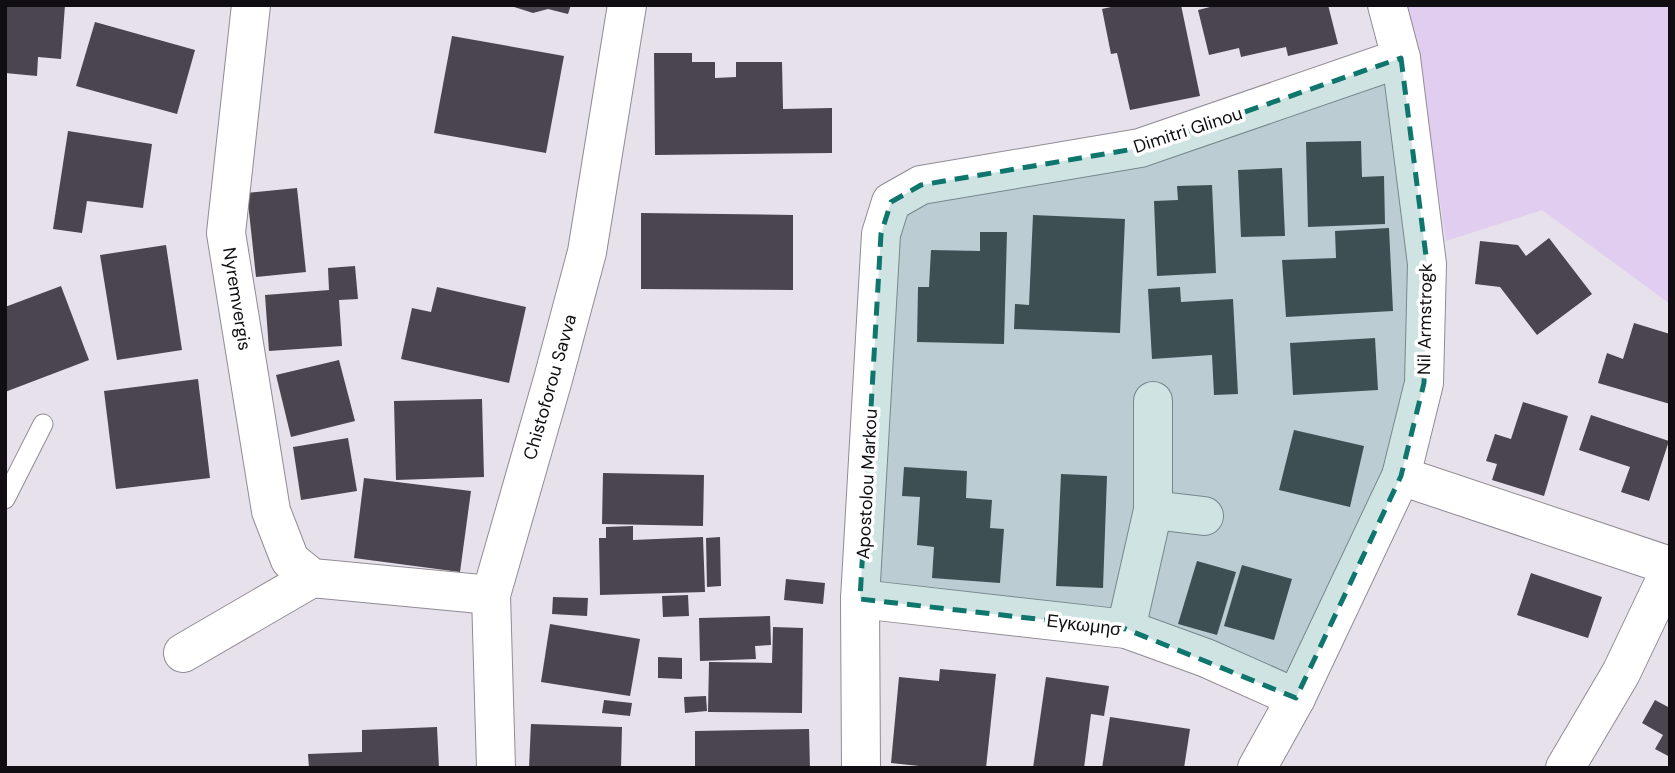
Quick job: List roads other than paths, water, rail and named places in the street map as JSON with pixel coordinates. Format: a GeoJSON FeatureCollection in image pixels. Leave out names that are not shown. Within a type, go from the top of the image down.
{"type":"FeatureCollection","features":[{"type":"Feature","properties":{"kind":"street","name":"Nyremvergis"},"geometry":{"type":"LineString","coordinates":[[251,5],[226,233],[271,511],[290,560],[312,578]]}},
{"type":"Feature","properties":{"kind":"street","name":"Chistoforou Savva"},"geometry":{"type":"LineString","coordinates":[[496,768],[491,595],[587,252],[627,5]]}},
{"type":"Feature","properties":{"kind":"street","name":"Nil Armstrogk"},"geometry":{"type":"LineString","coordinates":[[1257,768],[1296,698],[1401,476],[1424,383],[1427,264],[1401,58],[1387,5]]}},
{"type":"Feature","properties":{"kind":"street","name":"Dimitri Glinou"},"geometry":{"type":"LineString","coordinates":[[891,202],[921,185],[1140,148],[1401,58]]}},
{"type":"Feature","properties":{"kind":"street","name":"Apostolou Markou"},"geometry":{"type":"LineString","coordinates":[[861,768],[860,599],[881,234],[891,202]]}},
{"type":"Feature","properties":{"kind":"street"},"geometry":{"type":"LineString","coordinates":[[1126,629],[1153,510],[1153,401]]}},
{"type":"Feature","properties":{"kind":"street"},"geometry":{"type":"LineString","coordinates":[[1401,476],[1670,568],[1621,673],[1565,768]]}},
{"type":"Feature","properties":{"kind":"street"},"geometry":{"type":"LineString","coordinates":[[1153,510],[1204,516]]}},
{"type":"Feature","properties":{"kind":"street"},"geometry":{"type":"LineString","coordinates":[[183,653],[312,578],[491,595]]}},
{"type":"Feature","properties":{"kind":"street","name":"Εγκωμησ"},"geometry":{"type":"LineString","coordinates":[[860,599],[1126,629],[1206,658],[1296,698]]}},
{"type":"Feature","properties":{"kind":"lane"},"geometry":{"type":"LineString","coordinates":[[5,499],[43,425]]}}]}
